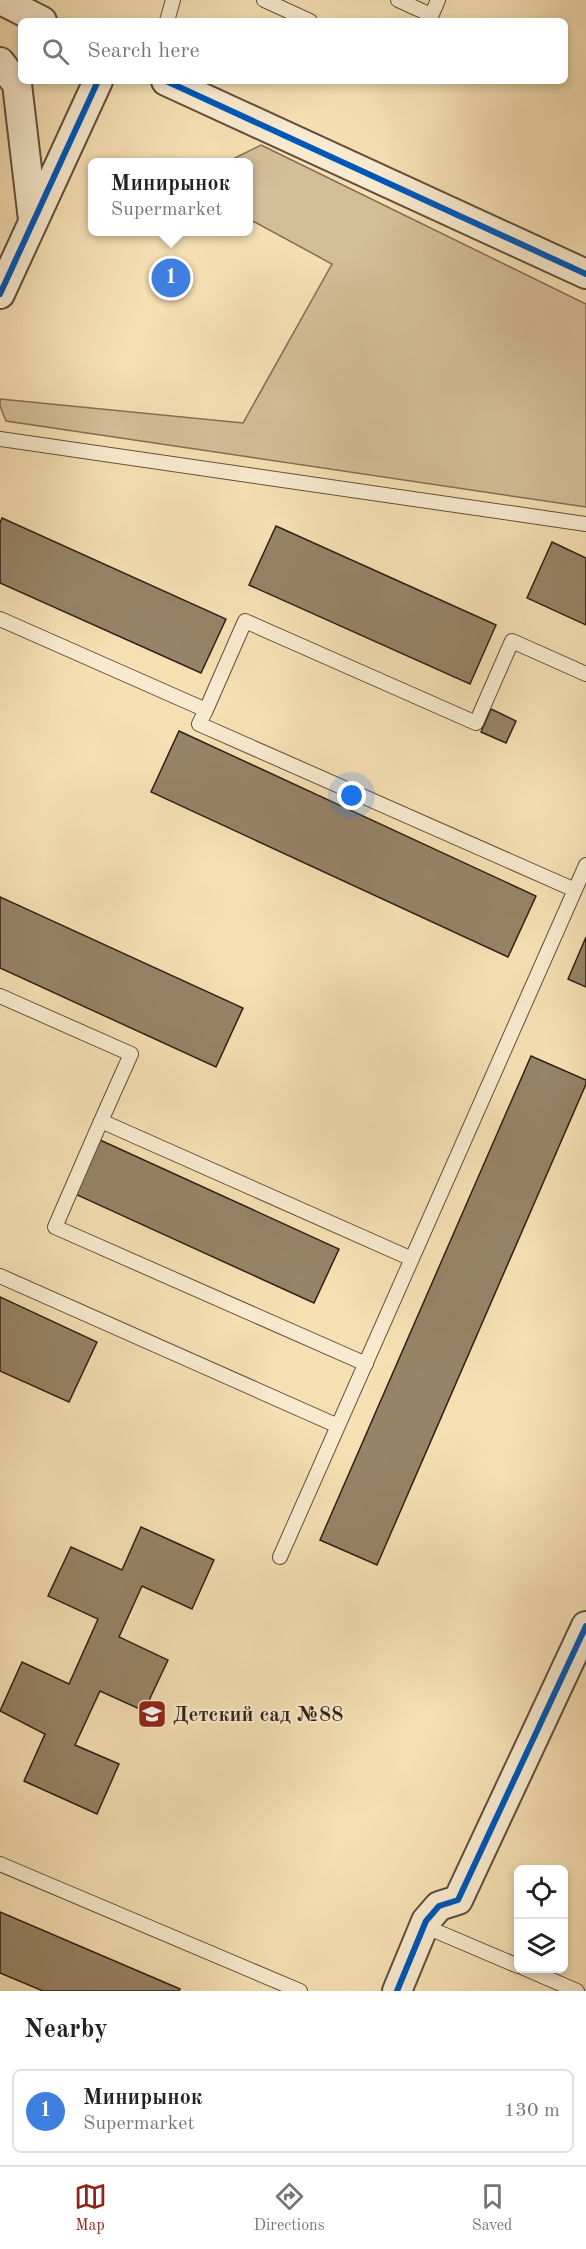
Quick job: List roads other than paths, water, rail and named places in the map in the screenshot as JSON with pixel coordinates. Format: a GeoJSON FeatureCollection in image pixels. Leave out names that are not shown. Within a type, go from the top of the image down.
{"type":"FeatureCollection","features":[{"type":"Feature","properties":{"kind":"street"},"geometry":{"type":"LineString","coordinates":[[1,0],[36,18]]}},
{"type":"Feature","properties":{"kind":"street"},"geometry":{"type":"LineString","coordinates":[[0,62],[17,84],[34,221]]}},
{"type":"Feature","properties":{"kind":"street"},"geometry":{"type":"LineString","coordinates":[[0,294],[97,84]]}},
{"type":"Feature","properties":{"kind":"street"},"geometry":{"type":"LineString","coordinates":[[173,84],[585,270]]}},
{"type":"Feature","properties":{"kind":"street"},"geometry":{"type":"LineString","coordinates":[[397,1991],[426,1921],[439,1906],[458,1900],[586,1626]]}},
{"type":"Feature","properties":{"kind":"lane"},"geometry":{"type":"LineString","coordinates":[[168,18],[173,0]]}},
{"type":"Feature","properties":{"kind":"lane"},"geometry":{"type":"LineString","coordinates":[[264,0],[303,18]]}},
{"type":"Feature","properties":{"kind":"lane"},"geometry":{"type":"LineString","coordinates":[[398,0],[430,18],[438,0]]}},
{"type":"Feature","properties":{"kind":"lane"},"geometry":{"type":"LineString","coordinates":[[0,439],[586,524]]}},
{"type":"Feature","properties":{"kind":"lane"},"geometry":{"type":"LineString","coordinates":[[0,619],[206,710]]}},
{"type":"Feature","properties":{"kind":"lane"},"geometry":{"type":"LineString","coordinates":[[575,890],[200,724],[245,621],[476,723],[512,641],[586,674]]}},
{"type":"Feature","properties":{"kind":"lane"},"geometry":{"type":"LineString","coordinates":[[280,1557],[586,865]]}},
{"type":"Feature","properties":{"kind":"lane"},"geometry":{"type":"LineString","coordinates":[[0,996],[131,1054],[55,1227],[366,1364]]}},
{"type":"Feature","properties":{"kind":"lane"},"geometry":{"type":"LineString","coordinates":[[101,1121],[412,1258]]}},
{"type":"Feature","properties":{"kind":"lane"},"geometry":{"type":"LineString","coordinates":[[0,1276],[338,1426]]}},
{"type":"Feature","properties":{"kind":"lane"},"geometry":{"type":"LineString","coordinates":[[0,1864],[300,1991]]}},
{"type":"Feature","properties":{"kind":"lane"},"geometry":{"type":"LineString","coordinates":[[424,1926],[514,1964]]}},
{"type":"Feature","properties":{"kind":"lane"},"geometry":{"type":"LineString","coordinates":[[536,1973],[577,1991]]}},
{"type":"Feature","properties":{"kind":"place","name":"Минирынок"},"geometry":{"type":"Point","coordinates":[171,278]}},
{"type":"Feature","properties":{"kind":"place","name":"Детский сад №88"},"geometry":{"type":"Point","coordinates":[152,1714]}}]}
